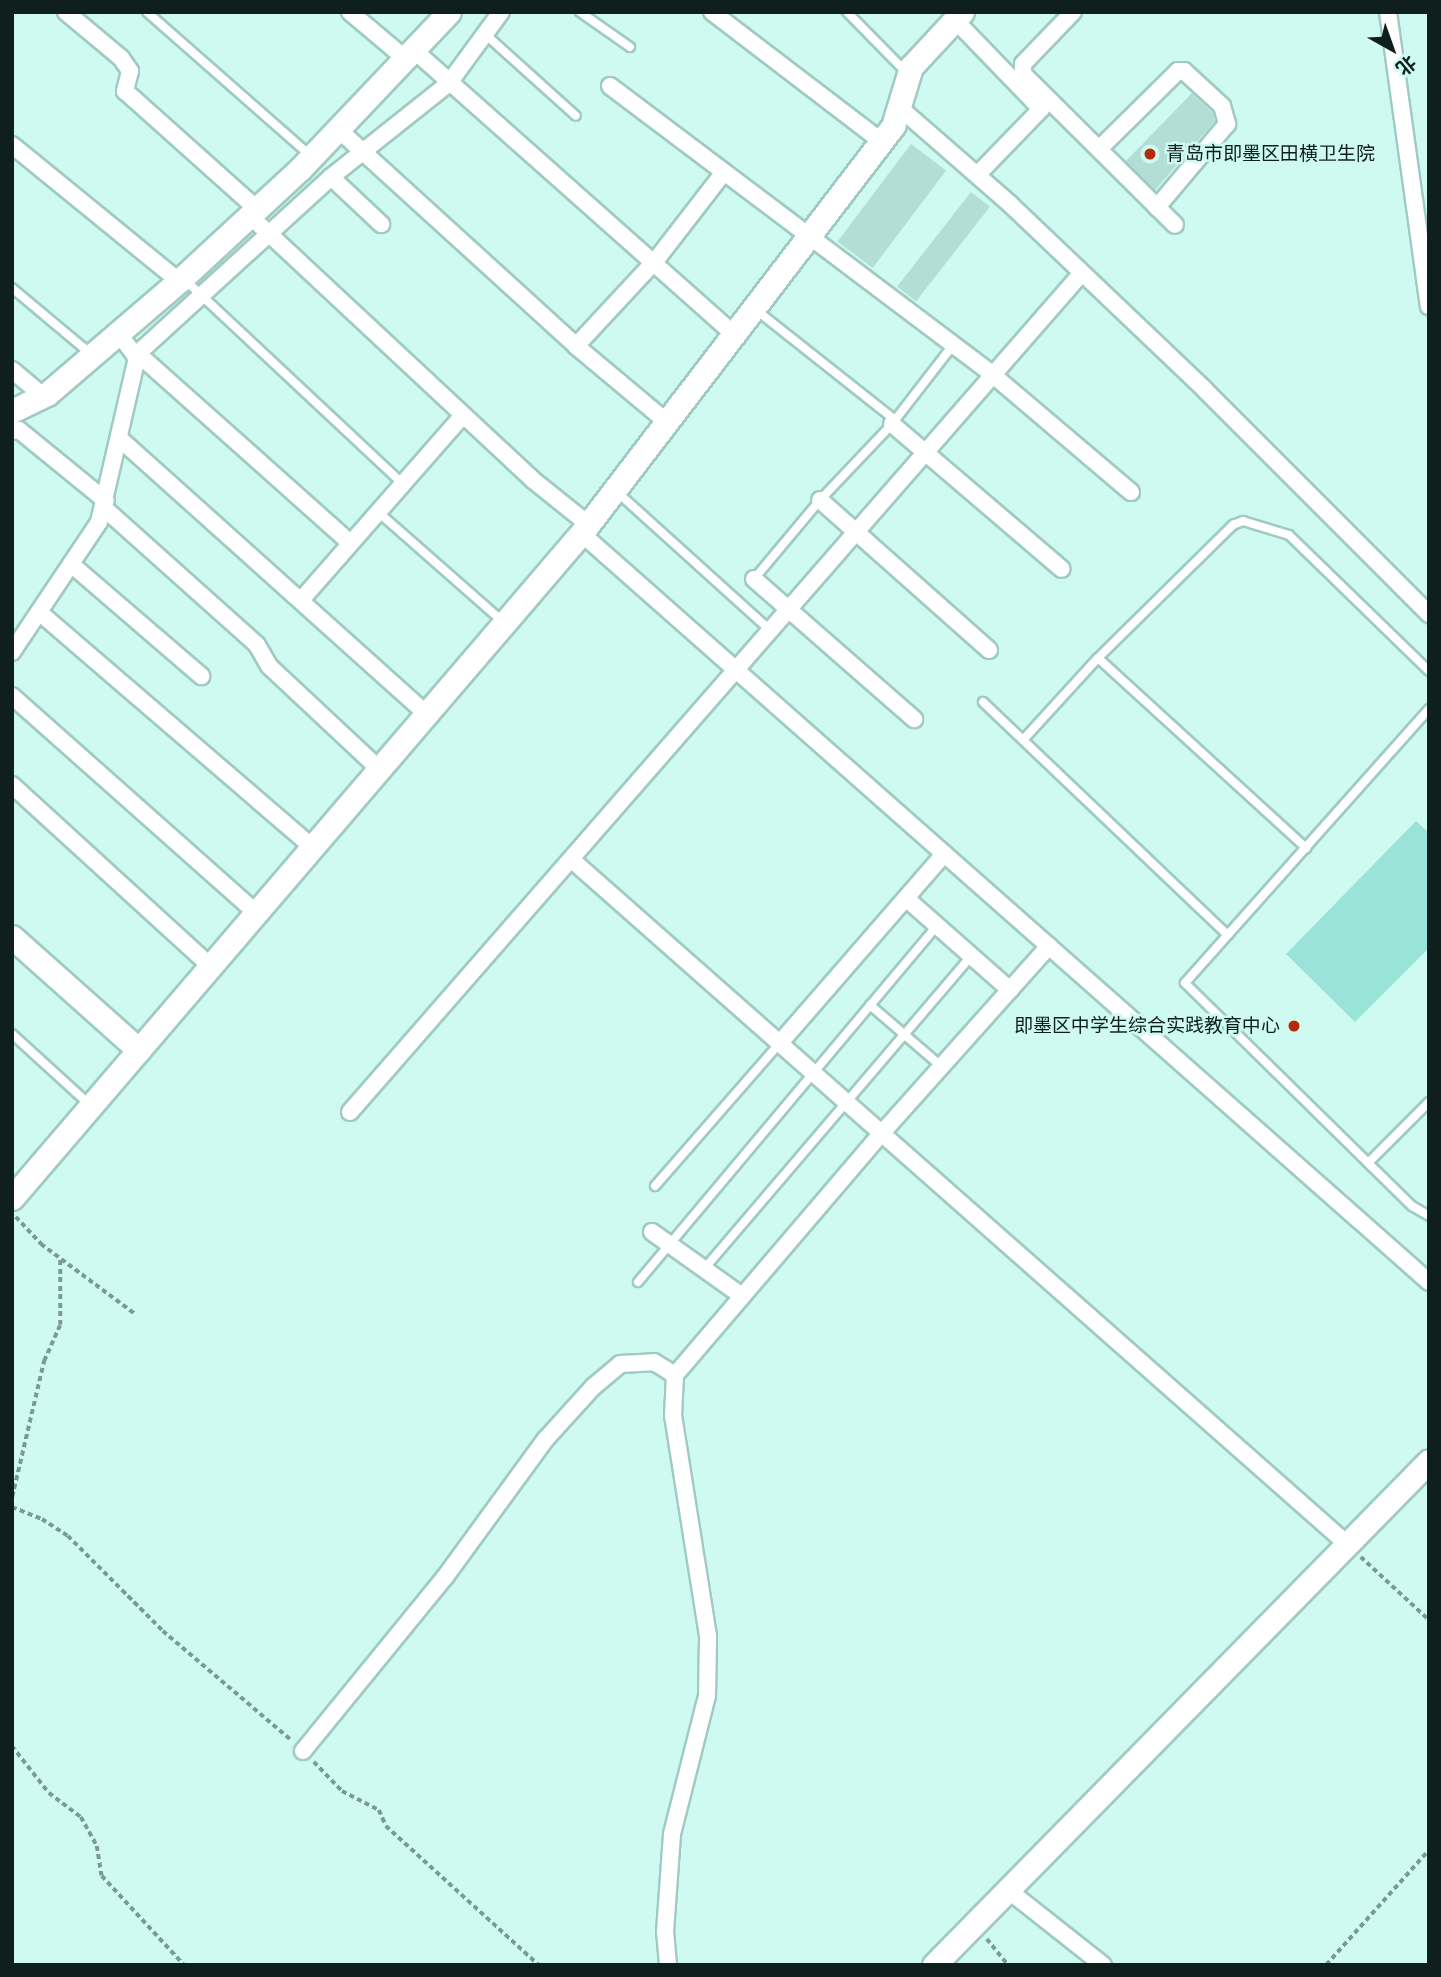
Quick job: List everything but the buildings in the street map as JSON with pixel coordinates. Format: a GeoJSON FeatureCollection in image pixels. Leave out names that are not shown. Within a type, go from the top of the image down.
{"type":"FeatureCollection","features":[{"type":"Feature","properties":{"kind":"street"},"geometry":{"type":"LineString","coordinates":[[66,12],[121,58],[130,71],[125,91],[584,529],[738,672],[1429,1282]]}},
{"type":"Feature","properties":{"kind":"street"},"geometry":{"type":"LineString","coordinates":[[350,12],[449,83],[734,334]]}},
{"type":"Feature","properties":{"kind":"street"},"geometry":{"type":"LineString","coordinates":[[260,222],[331,177],[351,142],[419,60],[449,12]]}},
{"type":"Feature","properties":{"kind":"street"},"geometry":{"type":"LineString","coordinates":[[12,411],[43,396],[94,356],[130,348],[190,285],[260,222],[312,157],[351,142],[449,83],[501,12]]}},
{"type":"Feature","properties":{"kind":"street"},"geometry":{"type":"LineString","coordinates":[[712,12],[882,142]]}},
{"type":"Feature","properties":{"kind":"street"},"geometry":{"type":"LineString","coordinates":[[1073,12],[1023,64],[1023,74],[1175,225]]}},
{"type":"Feature","properties":{"kind":"street"},"geometry":{"type":"LineString","coordinates":[[1388,12],[1429,306]]}},
{"type":"Feature","properties":{"kind":"street"},"geometry":{"type":"LineString","coordinates":[[12,1198],[584,529],[882,142],[900,108],[908,74],[958,16],[1041,109],[977,176]]}},
{"type":"Feature","properties":{"kind":"street"},"geometry":{"type":"LineString","coordinates":[[1099,149],[1178,71],[1184,71],[1222,106],[1227,124],[1157,207]]}},
{"type":"Feature","properties":{"kind":"street"},"geometry":{"type":"LineString","coordinates":[[610,86],[993,375],[1131,492]]}},
{"type":"Feature","properties":{"kind":"street"},"geometry":{"type":"LineString","coordinates":[[900,108],[1082,273],[1429,614]]}},
{"type":"Feature","properties":{"kind":"street"},"geometry":{"type":"LineString","coordinates":[[351,142],[576,346],[667,422]]}},
{"type":"Feature","properties":{"kind":"street"},"geometry":{"type":"LineString","coordinates":[[12,145],[190,285]]}},
{"type":"Feature","properties":{"kind":"street"},"geometry":{"type":"LineString","coordinates":[[576,346],[652,264],[724,172]]}},
{"type":"Feature","properties":{"kind":"street"},"geometry":{"type":"LineString","coordinates":[[331,177],[381,223]]}},
{"type":"Feature","properties":{"kind":"street"},"geometry":{"type":"LineString","coordinates":[[350,1112],[738,672],[1082,273]]}},
{"type":"Feature","properties":{"kind":"street"},"geometry":{"type":"LineString","coordinates":[[12,652],[71,564],[105,505],[120,439],[130,348]]}},
{"type":"Feature","properties":{"kind":"street"},"geometry":{"type":"LineString","coordinates":[[130,348],[349,542]]}},
{"type":"Feature","properties":{"kind":"street"},"geometry":{"type":"LineString","coordinates":[[12,370],[43,396]]}},
{"type":"Feature","properties":{"kind":"street"},"geometry":{"type":"LineString","coordinates":[[302,599],[401,481],[463,415]]}},
{"type":"Feature","properties":{"kind":"street"},"geometry":{"type":"LineString","coordinates":[[893,422],[925,453],[1062,569]]}},
{"type":"Feature","properties":{"kind":"street"},"geometry":{"type":"LineString","coordinates":[[12,431],[19,429],[105,505],[257,645],[268,666],[379,769]]}},
{"type":"Feature","properties":{"kind":"street"},"geometry":{"type":"LineString","coordinates":[[120,439],[427,713]]}},
{"type":"Feature","properties":{"kind":"street"},"geometry":{"type":"LineString","coordinates":[[820,500],[989,650]]}},
{"type":"Feature","properties":{"kind":"street"},"geometry":{"type":"LineString","coordinates":[[71,564],[201,676]]}},
{"type":"Feature","properties":{"kind":"street"},"geometry":{"type":"LineString","coordinates":[[754,579],[914,719]]}},
{"type":"Feature","properties":{"kind":"street"},"geometry":{"type":"LineString","coordinates":[[39,612],[312,847]]}},
{"type":"Feature","properties":{"kind":"street"},"geometry":{"type":"LineString","coordinates":[[12,696],[256,914]]}},
{"type":"Feature","properties":{"kind":"street"},"geometry":{"type":"LineString","coordinates":[[12,785],[210,966]]}},
{"type":"Feature","properties":{"kind":"street"},"geometry":{"type":"LineString","coordinates":[[779,1044],[908,900],[944,854]]}},
{"type":"Feature","properties":{"kind":"street"},"geometry":{"type":"LineString","coordinates":[[572,860],[1347,1544]]}},
{"type":"Feature","properties":{"kind":"street"},"geometry":{"type":"LineString","coordinates":[[908,900],[939,924],[1010,989]]}},
{"type":"Feature","properties":{"kind":"street"},"geometry":{"type":"LineString","coordinates":[[12,937],[139,1050]]}},
{"type":"Feature","properties":{"kind":"street"},"geometry":{"type":"LineString","coordinates":[[668,1965],[665,1931],[672,1834],[706,1696],[708,1636],[673,1416],[675,1375],[881,1134],[1049,946]]}},
{"type":"Feature","properties":{"kind":"street"},"geometry":{"type":"LineString","coordinates":[[652,1232],[743,1296]]}},
{"type":"Feature","properties":{"kind":"street"},"geometry":{"type":"LineString","coordinates":[[303,1751],[445,1577],[545,1440],[593,1387],[620,1364],[654,1362],[675,1375]]}},
{"type":"Feature","properties":{"kind":"street"},"geometry":{"type":"LineString","coordinates":[[934,1965],[1429,1461]]}},
{"type":"Feature","properties":{"kind":"street"},"geometry":{"type":"LineString","coordinates":[[1008,1889],[1104,1965]]}},
{"type":"Feature","properties":{"kind":"lane"},"geometry":{"type":"LineString","coordinates":[[147,12],[312,157]]}},
{"type":"Feature","properties":{"kind":"lane"},"geometry":{"type":"LineString","coordinates":[[580,12],[630,47]]}},
{"type":"Feature","properties":{"kind":"lane"},"geometry":{"type":"LineString","coordinates":[[847,12],[908,74]]}},
{"type":"Feature","properties":{"kind":"lane"},"geometry":{"type":"LineString","coordinates":[[485,34],[576,116]]}},
{"type":"Feature","properties":{"kind":"lane"},"geometry":{"type":"LineString","coordinates":[[190,285],[401,481]]}},
{"type":"Feature","properties":{"kind":"lane"},"geometry":{"type":"LineString","coordinates":[[12,288],[94,356]]}},
{"type":"Feature","properties":{"kind":"lane"},"geometry":{"type":"LineString","coordinates":[[754,308],[893,422]]}},
{"type":"Feature","properties":{"kind":"lane"},"geometry":{"type":"LineString","coordinates":[[754,579],[820,500],[893,422],[953,345]]}},
{"type":"Feature","properties":{"kind":"lane"},"geometry":{"type":"LineString","coordinates":[[614,490],[772,632]]}},
{"type":"Feature","properties":{"kind":"lane"},"geometry":{"type":"LineString","coordinates":[[376,510],[505,622]]}},
{"type":"Feature","properties":{"kind":"lane"},"geometry":{"type":"LineString","coordinates":[[1023,740],[1098,658],[1233,525],[1243,521],[1289,535],[1429,671]]}},
{"type":"Feature","properties":{"kind":"lane"},"geometry":{"type":"LineString","coordinates":[[1098,658],[1306,848]]}},
{"type":"Feature","properties":{"kind":"lane"},"geometry":{"type":"LineString","coordinates":[[983,702],[1228,935]]}},
{"type":"Feature","properties":{"kind":"lane"},"geometry":{"type":"LineString","coordinates":[[1429,709],[1185,983],[1412,1206],[1429,1216]]}},
{"type":"Feature","properties":{"kind":"lane"},"geometry":{"type":"LineString","coordinates":[[638,1282],[939,924]]}},
{"type":"Feature","properties":{"kind":"lane"},"geometry":{"type":"LineString","coordinates":[[704,1269],[972,955]]}},
{"type":"Feature","properties":{"kind":"lane"},"geometry":{"type":"LineString","coordinates":[[870,1005],[941,1066]]}},
{"type":"Feature","properties":{"kind":"lane"},"geometry":{"type":"LineString","coordinates":[[12,1034],[91,1106]]}},
{"type":"Feature","properties":{"kind":"lane"},"geometry":{"type":"LineString","coordinates":[[655,1186],[779,1044]]}},
{"type":"Feature","properties":{"kind":"lane"},"geometry":{"type":"LineString","coordinates":[[1368,1163],[1429,1102]]}},
{"type":"Feature","properties":{"kind":"path"},"geometry":{"type":"LineString","coordinates":[[12,1205],[16,1219],[60,1258],[134,1313]]}},
{"type":"Feature","properties":{"kind":"path"},"geometry":{"type":"LineString","coordinates":[[12,1497],[44,1361],[60,1325],[60,1258]]}},
{"type":"Feature","properties":{"kind":"path"},"geometry":{"type":"LineString","coordinates":[[12,1507],[42,1518],[68,1536],[163,1631],[303,1751],[342,1791],[379,1810],[386,1826],[539,1965]]}},
{"type":"Feature","properties":{"kind":"path"},"geometry":{"type":"LineString","coordinates":[[1347,1544],[1429,1620]]}},
{"type":"Feature","properties":{"kind":"path"},"geometry":{"type":"LineString","coordinates":[[12,1746],[49,1793],[81,1817],[97,1846],[102,1876],[184,1965]]}},
{"type":"Feature","properties":{"kind":"path"},"geometry":{"type":"LineString","coordinates":[[1326,1965],[1429,1850]]}},
{"type":"Feature","properties":{"kind":"path"},"geometry":{"type":"LineString","coordinates":[[974,1924],[1008,1965]]}},
{"type":"Feature","properties":{"kind":"shaded area"},"geometry":{"type":"Polygon","coordinates":[[[1416,821],[1429,833],[1429,948],[1355,1022],[1286,954],[1416,821]]]}},
{"type":"Feature","properties":{"kind":"place","name":"青岛市即墨区田横卫生院"},"geometry":{"type":"Point","coordinates":[1150,154]}},
{"type":"Feature","properties":{"kind":"place","name":"即墨区中学生综合实践教育中心"},"geometry":{"type":"Point","coordinates":[1294,1026]}}]}
